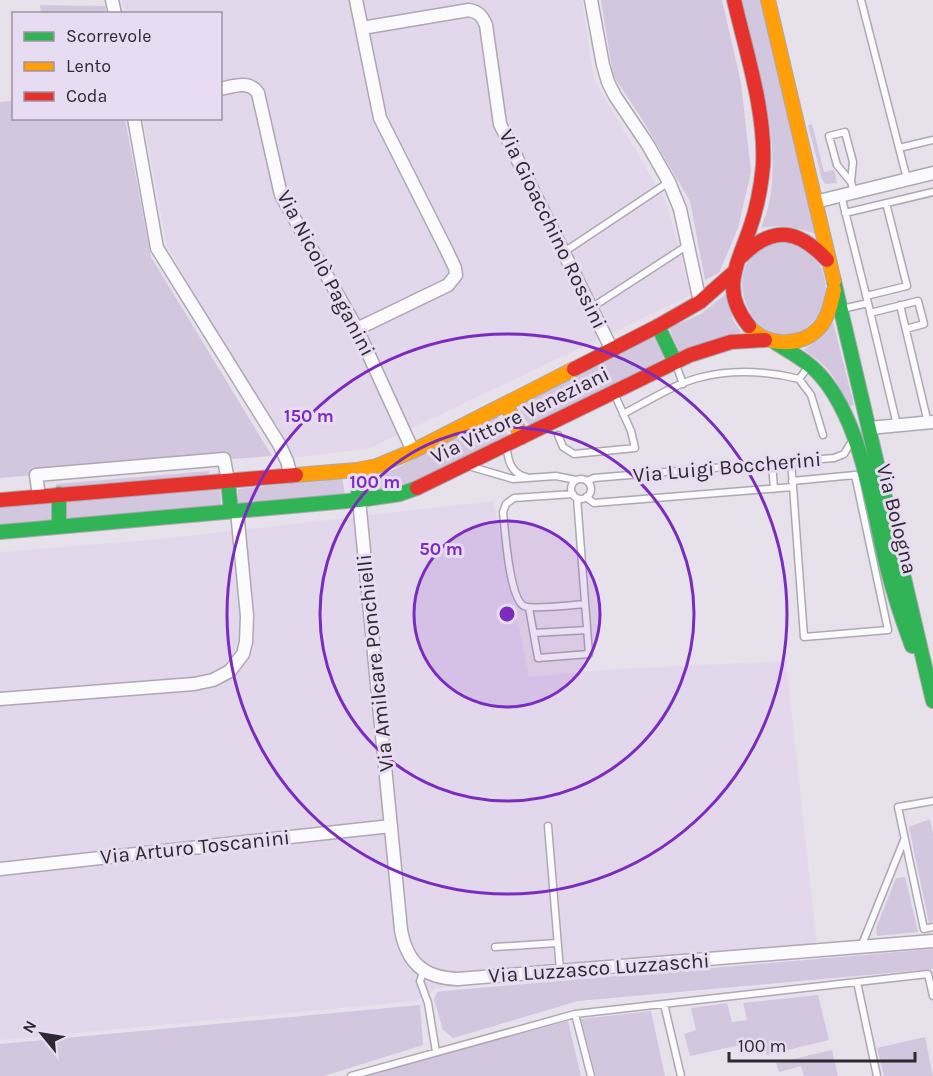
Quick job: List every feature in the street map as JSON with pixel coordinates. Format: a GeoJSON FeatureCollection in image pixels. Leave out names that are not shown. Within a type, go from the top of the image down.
{"type":"FeatureCollection","features":[{"type":"Feature","properties":{"kind":"main road","name":"Via Bologna"},"geometry":{"type":"LineString","coordinates":[[734,0],[762,124],[764,157],[759,193],[735,268],[732,290],[736,306],[742,319],[751,330],[810,365],[829,387],[842,411],[853,434],[866,474],[898,611],[913,647],[926,670]]}},
{"type":"Feature","properties":{"kind":"main road","name":"Via Bologna"},"geometry":{"type":"LineString","coordinates":[[768,0],[933,701]]}},
{"type":"Feature","properties":{"kind":"main road","name":"Via Bologna"},"geometry":{"type":"LineString","coordinates":[[735,268],[744,254],[762,238],[784,233],[806,240],[819,249],[830,263]]}},
{"type":"Feature","properties":{"kind":"main road","name":"Via Vittore Veneziani"},"geometry":{"type":"LineString","coordinates":[[0,500],[291,476],[377,466],[413,451],[658,326],[700,302],[735,268]]}},
{"type":"Feature","properties":{"kind":"main road","name":"Via Bologna"},"geometry":{"type":"LineString","coordinates":[[770,341],[790,343],[807,337],[821,326],[832,307],[835,280]]}},
{"type":"Feature","properties":{"kind":"main road"},"geometry":{"type":"LineString","coordinates":[[658,326],[675,362]]}},
{"type":"Feature","properties":{"kind":"main road","name":"Via Vittore Veneziani"},"geometry":{"type":"LineString","coordinates":[[0,532],[394,495],[416,489],[690,355],[731,342],[770,341]]}},
{"type":"Feature","properties":{"kind":"main road"},"geometry":{"type":"LineString","coordinates":[[506,404],[522,437]]}},
{"type":"Feature","properties":{"kind":"main road","name":"Via Bologna"},"geometry":{"type":"LineString","coordinates":[[842,411],[856,424],[869,428]]}},
{"type":"Feature","properties":{"kind":"main road"},"geometry":{"type":"LineString","coordinates":[[356,470],[359,500]]}},
{"type":"Feature","properties":{"kind":"main road"},"geometry":{"type":"LineString","coordinates":[[228,481],[234,511]]}},
{"type":"Feature","properties":{"kind":"main road"},"geometry":{"type":"LineString","coordinates":[[59,494],[59,526]]}},
{"type":"Feature","properties":{"kind":"street"},"geometry":{"type":"LineString","coordinates":[[356,0],[380,118],[447,251],[456,275],[448,285],[357,329]]}},
{"type":"Feature","properties":{"kind":"street"},"geometry":{"type":"LineString","coordinates":[[591,0],[608,82],[669,182],[680,209],[700,302]]}},
{"type":"Feature","properties":{"kind":"street","name":"Via Gioacchino Rossini"},"geometry":{"type":"LineString","coordinates":[[362,28],[469,10],[483,17],[501,124],[612,350]]}},
{"type":"Feature","properties":{"kind":"street","name":"Via Nicolò Paganini"},"geometry":{"type":"LineString","coordinates":[[222,89],[248,85],[258,93],[281,195],[357,329],[413,451]]}},
{"type":"Feature","properties":{"kind":"street"},"geometry":{"type":"LineString","coordinates":[[134,120],[157,248],[279,444],[291,476]]}},
{"type":"Feature","properties":{"kind":"street"},"geometry":{"type":"LineString","coordinates":[[815,202],[848,190],[933,173]]}},
{"type":"Feature","properties":{"kind":"street"},"geometry":{"type":"LineString","coordinates":[[869,428],[931,422]]}},
{"type":"Feature","properties":{"kind":"street"},"geometry":{"type":"LineString","coordinates":[[39,496],[36,475],[224,459],[228,481]]}},
{"type":"Feature","properties":{"kind":"street","name":"Via Amilcare Ponchielli"},"geometry":{"type":"LineString","coordinates":[[359,500],[391,826]]}},
{"type":"Feature","properties":{"kind":"street"},"geometry":{"type":"LineString","coordinates":[[0,699],[194,684],[213,680],[230,671],[243,654],[248,631],[234,511]]}},
{"type":"Feature","properties":{"kind":"street"},"geometry":{"type":"LineString","coordinates":[[391,826],[404,945],[411,958],[424,970]]}},
{"type":"Feature","properties":{"kind":"street","name":"Via Arturo Toscanini"},"geometry":{"type":"LineString","coordinates":[[0,869],[391,826]]}},
{"type":"Feature","properties":{"kind":"street","name":"Via Luzzasco Luzzaschi"},"geometry":{"type":"LineString","coordinates":[[424,970],[433,976],[458,979],[932,942]]}},
{"type":"Feature","properties":{"kind":"lane"},"geometry":{"type":"LineString","coordinates":[[861,0],[907,179]]}},
{"type":"Feature","properties":{"kind":"lane"},"geometry":{"type":"LineString","coordinates":[[848,190],[837,165],[829,136],[845,132],[853,162],[846,213],[897,426]]}},
{"type":"Feature","properties":{"kind":"lane"},"geometry":{"type":"LineString","coordinates":[[899,148],[933,140]]}},
{"type":"Feature","properties":{"kind":"lane"},"geometry":{"type":"LineString","coordinates":[[564,252],[669,182]]}},
{"type":"Feature","properties":{"kind":"lane"},"geometry":{"type":"LineString","coordinates":[[846,213],[933,192]]}},
{"type":"Feature","properties":{"kind":"lane"},"geometry":{"type":"LineString","coordinates":[[842,309],[907,286],[886,203]]}},
{"type":"Feature","properties":{"kind":"lane"},"geometry":{"type":"LineString","coordinates":[[591,308],[688,245]]}},
{"type":"Feature","properties":{"kind":"lane"},"geometry":{"type":"LineString","coordinates":[[870,313],[918,301],[924,324],[906,329]]}},
{"type":"Feature","properties":{"kind":"lane"},"geometry":{"type":"LineString","coordinates":[[900,305],[931,422]]}},
{"type":"Feature","properties":{"kind":"lane"},"geometry":{"type":"LineString","coordinates":[[675,362],[683,384]]}},
{"type":"Feature","properties":{"kind":"lane"},"geometry":{"type":"LineString","coordinates":[[799,380],[810,365]]}},
{"type":"Feature","properties":{"kind":"lane"},"geometry":{"type":"LineString","coordinates":[[623,414],[697,379],[731,373],[766,373],[799,380],[811,395],[823,435]]}},
{"type":"Feature","properties":{"kind":"lane"},"geometry":{"type":"LineString","coordinates":[[558,435],[563,447],[574,454],[635,448],[631,431],[613,392]]}},
{"type":"Feature","properties":{"kind":"lane","name":"Via Luigi Boccherini"},"geometry":{"type":"LineString","coordinates":[[465,465],[506,478],[562,476],[587,481],[594,478],[839,456],[847,450],[853,434]]}},
{"type":"Feature","properties":{"kind":"lane"},"geometry":{"type":"LineString","coordinates":[[507,445],[508,458],[515,472],[521,476],[533,478]]}},
{"type":"Feature","properties":{"kind":"lane"},"geometry":{"type":"LineString","coordinates":[[791,461],[792,484]]}},
{"type":"Feature","properties":{"kind":"lane"},"geometry":{"type":"LineString","coordinates":[[771,463],[774,489]]}},
{"type":"Feature","properties":{"kind":"lane","name":"Via Luigi Boccherini"},"geometry":{"type":"LineString","coordinates":[[529,608],[518,601],[513,588],[504,507],[514,498],[575,496],[586,497],[594,503],[774,489],[792,484],[855,476],[888,630],[804,637],[792,484]]}},
{"type":"Feature","properties":{"kind":"lane"},"geometry":{"type":"LineString","coordinates":[[576,480],[571,486],[575,496],[585,604],[589,654],[538,658],[529,608],[585,604]]}},
{"type":"Feature","properties":{"kind":"lane"},"geometry":{"type":"LineString","coordinates":[[586,497],[591,489],[587,481]]}},
{"type":"Feature","properties":{"kind":"lane"},"geometry":{"type":"LineString","coordinates":[[534,633],[587,630]]}},
{"type":"Feature","properties":{"kind":"lane"},"geometry":{"type":"LineString","coordinates":[[933,801],[898,807],[924,929],[933,927]]}},
{"type":"Feature","properties":{"kind":"lane"},"geometry":{"type":"LineString","coordinates":[[548,826],[560,971]]}},
{"type":"Feature","properties":{"kind":"lane"},"geometry":{"type":"LineString","coordinates":[[861,948],[904,838]]}},
{"type":"Feature","properties":{"kind":"lane"},"geometry":{"type":"LineString","coordinates":[[495,947],[557,943]]}},
{"type":"Feature","properties":{"kind":"lane"},"geometry":{"type":"LineString","coordinates":[[424,970],[420,981],[428,1003],[436,1052]]}},
{"type":"Feature","properties":{"kind":"lane"},"geometry":{"type":"LineString","coordinates":[[351,1076],[575,1014],[928,974],[933,996]]}},
{"type":"Feature","properties":{"kind":"lane"},"geometry":{"type":"LineString","coordinates":[[857,982],[877,1076]]}},
{"type":"Feature","properties":{"kind":"lane"},"geometry":{"type":"LineString","coordinates":[[664,1004],[681,1076]]}},
{"type":"Feature","properties":{"kind":"lane"},"geometry":{"type":"LineString","coordinates":[[575,1014],[591,1076]]}},
{"type":"Feature","properties":{"kind":"shaded area"},"geometry":{"type":"Polygon","coordinates":[[[122,0],[582,0],[594,80],[666,202],[691,295],[368,449],[289,458],[167,246],[143,120],[222,120],[222,12],[124,12],[122,0]]]}},
{"type":"Feature","properties":{"kind":"shaded area"},"geometry":{"type":"Polygon","coordinates":[[[601,0],[722,0],[741,83],[751,172],[738,228],[719,273],[705,280],[690,201],[642,119],[613,75],[601,0]]]}},
{"type":"Feature","properties":{"kind":"shaded area"},"geometry":{"type":"Polygon","coordinates":[[[742,0],[761,0],[815,234],[788,227],[761,228],[770,197],[773,168],[772,144],[765,95],[742,0]]]}},
{"type":"Feature","properties":{"kind":"shaded area"},"geometry":{"type":"Polygon","coordinates":[[[40,5],[105,6],[106,12],[41,12],[40,5]]]}},
{"type":"Feature","properties":{"kind":"shaded area"},"geometry":{"type":"Polygon","coordinates":[[[12,101],[12,120],[125,120],[151,257],[272,456],[0,478],[0,102],[12,101]]]}},
{"type":"Feature","properties":{"kind":"shaded area"},"geometry":{"type":"Polygon","coordinates":[[[812,124],[824,172],[834,170],[837,183],[825,184],[822,179],[808,125],[812,124]]]}},
{"type":"Feature","properties":{"kind":"shaded area"},"geometry":{"type":"Polygon","coordinates":[[[781,241],[794,242],[812,256],[823,271],[826,284],[824,304],[819,315],[806,328],[789,337],[772,334],[757,323],[747,306],[742,286],[745,267],[758,251],[781,241]]]}},
{"type":"Feature","properties":{"kind":"shaded area"},"geometry":{"type":"Polygon","coordinates":[[[727,293],[733,320],[741,332],[714,339],[680,353],[669,328],[701,314],[727,293]]]}},
{"type":"Feature","properties":{"kind":"shaded area"},"geometry":{"type":"Polygon","coordinates":[[[833,322],[854,405],[847,407],[827,368],[804,350],[821,337],[833,322]]]}},
{"type":"Feature","properties":{"kind":"shaded area"},"geometry":{"type":"Polygon","coordinates":[[[653,335],[665,358],[529,426],[517,404],[653,335]]]}},
{"type":"Feature","properties":{"kind":"shaded area"},"geometry":{"type":"Polygon","coordinates":[[[498,416],[509,437],[417,483],[368,493],[366,479],[381,476],[498,416]]]}},
{"type":"Feature","properties":{"kind":"shaded area"},"geometry":{"type":"Polygon","coordinates":[[[209,471],[210,478],[56,490],[56,484],[209,471]]]}},
{"type":"Feature","properties":{"kind":"shaded area"},"geometry":{"type":"Polygon","coordinates":[[[342,478],[345,494],[238,505],[238,489],[342,478]]]}},
{"type":"Feature","properties":{"kind":"shaded area"},"geometry":{"type":"Polygon","coordinates":[[[220,487],[221,507],[66,520],[64,501],[220,487]]]}},
{"type":"Feature","properties":{"kind":"shaded area"},"geometry":{"type":"Polygon","coordinates":[[[493,501],[529,677],[601,670],[786,661],[818,955],[437,988],[416,1001],[0,1040],[0,552],[162,539],[493,501]]]}},
{"type":"Feature","properties":{"kind":"shaded area"},"geometry":{"type":"Polygon","coordinates":[[[51,502],[51,524],[0,528],[0,507],[51,502]]]}},
{"type":"Feature","properties":{"kind":"shaded area"},"geometry":{"type":"Polygon","coordinates":[[[930,819],[933,834],[933,921],[929,923],[909,827],[930,819]]]}},
{"type":"Feature","properties":{"kind":"shaded area"},"geometry":{"type":"Polygon","coordinates":[[[905,877],[918,932],[877,936],[876,928],[896,878],[905,877]]]}},
{"type":"Feature","properties":{"kind":"shaded area"},"geometry":{"type":"Polygon","coordinates":[[[933,949],[933,969],[578,1001],[453,1038],[443,1030],[434,999],[437,992],[443,991],[933,949]]]}},
{"type":"Feature","properties":{"kind":"shaded area"},"geometry":{"type":"Polygon","coordinates":[[[818,995],[829,1040],[767,1055],[763,1040],[690,1056],[684,1034],[696,1030],[691,1008],[727,1003],[732,1022],[747,1020],[743,1003],[818,995]]]}},
{"type":"Feature","properties":{"kind":"shaded area"},"geometry":{"type":"Polygon","coordinates":[[[420,1005],[423,1045],[324,1076],[0,1076],[0,1044],[420,1005]]]}},
{"type":"Feature","properties":{"kind":"shaded area"},"geometry":{"type":"Polygon","coordinates":[[[651,1011],[665,1076],[596,1076],[581,1019],[651,1011]]]}},
{"type":"Feature","properties":{"kind":"shaded area"},"geometry":{"type":"Polygon","coordinates":[[[568,1021],[581,1076],[363,1076],[568,1021]]]}},
{"type":"Feature","properties":{"kind":"shaded area"},"geometry":{"type":"Polygon","coordinates":[[[925,1037],[933,1076],[884,1076],[877,1048],[925,1037]]]}},
{"type":"Feature","properties":{"kind":"shaded area"},"geometry":{"type":"Polygon","coordinates":[[[832,1050],[838,1076],[804,1076],[801,1066],[779,1072],[776,1063],[832,1050]]]}},
{"type":"Feature","properties":{"kind":"traffic: fast"},"geometry":{"type":"LineString","coordinates":[[834,281],[933,701]]}},
{"type":"Feature","properties":{"kind":"traffic: fast"},"geometry":{"type":"LineString","coordinates":[[658,326],[675,362]]}},
{"type":"Feature","properties":{"kind":"traffic: fast"},"geometry":{"type":"LineString","coordinates":[[776,343],[805,361],[820,375],[846,416],[863,464],[889,574],[912,646]]}},
{"type":"Feature","properties":{"kind":"traffic: fast"},"geometry":{"type":"LineString","coordinates":[[356,470],[359,500]]}},
{"type":"Feature","properties":{"kind":"traffic: fast"},"geometry":{"type":"LineString","coordinates":[[228,481],[231,511]]}},
{"type":"Feature","properties":{"kind":"traffic: fast"},"geometry":{"type":"LineString","coordinates":[[0,532],[359,500],[400,494],[417,488]]}},
{"type":"Feature","properties":{"kind":"traffic: fast"},"geometry":{"type":"LineString","coordinates":[[59,494],[59,526]]}},
{"type":"Feature","properties":{"kind":"traffic: slow"},"geometry":{"type":"LineString","coordinates":[[768,0],[834,281]]}},
{"type":"Feature","properties":{"kind":"traffic: slow"},"geometry":{"type":"LineString","coordinates":[[749,326],[756,333],[773,341],[792,342],[801,339],[818,329],[824,321],[834,290]]}},
{"type":"Feature","properties":{"kind":"traffic: slow"},"geometry":{"type":"LineString","coordinates":[[296,475],[377,466],[413,451],[574,369]]}},
{"type":"Feature","properties":{"kind":"traffic: slow"},"geometry":{"type":"LineString","coordinates":[[506,404],[522,437]]}},
{"type":"Feature","properties":{"kind":"traffic: jam"},"geometry":{"type":"LineString","coordinates":[[734,0],[754,82],[763,145],[763,166],[757,205],[736,266],[733,289],[740,313],[749,326]]}},
{"type":"Feature","properties":{"kind":"traffic: jam"},"geometry":{"type":"LineString","coordinates":[[742,256],[764,239],[775,235],[785,235],[806,242],[827,260]]}},
{"type":"Feature","properties":{"kind":"traffic: jam"},"geometry":{"type":"LineString","coordinates":[[574,369],[700,302],[733,273]]}},
{"type":"Feature","properties":{"kind":"traffic: jam"},"geometry":{"type":"LineString","coordinates":[[417,488],[690,355],[731,342],[765,340]]}},
{"type":"Feature","properties":{"kind":"traffic: jam"},"geometry":{"type":"LineString","coordinates":[[0,500],[296,475]]}}]}
